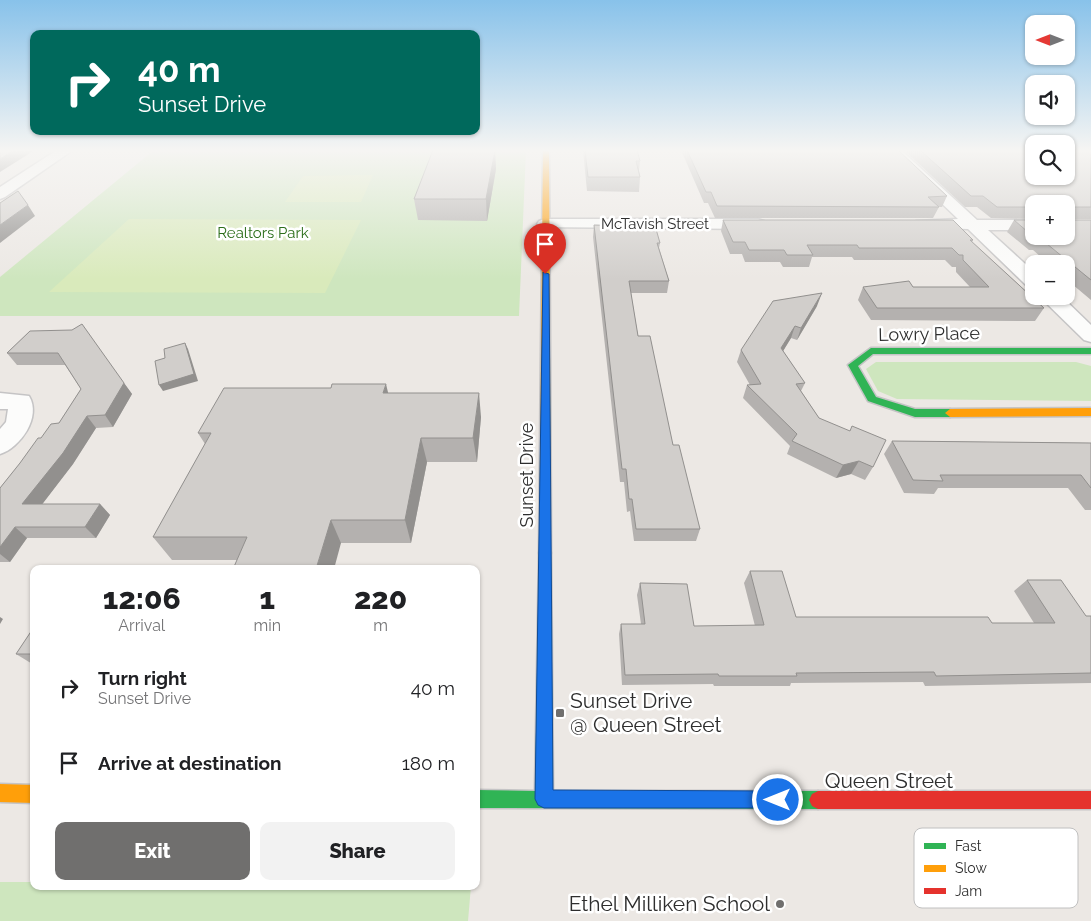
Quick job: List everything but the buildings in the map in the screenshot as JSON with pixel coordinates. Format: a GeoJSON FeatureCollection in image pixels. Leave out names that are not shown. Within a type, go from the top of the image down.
{"type":"FeatureCollection","features":[{"type":"Feature","properties":{"kind":"street","name":"Sunset Drive"},"geometry":{"type":"LineString","coordinates":[[544,799],[545,193]]}},
{"type":"Feature","properties":{"kind":"street"},"geometry":{"type":"LineString","coordinates":[[938,193],[1025,274]]}},
{"type":"Feature","properties":{"kind":"street","name":"McTavish Street"},"geometry":{"type":"LineString","coordinates":[[545,224],[773,224]]}},
{"type":"Feature","properties":{"kind":"street"},"geometry":{"type":"LineString","coordinates":[[902,224],[1025,225]]}},
{"type":"Feature","properties":{"kind":"street"},"geometry":{"type":"LineString","coordinates":[[1058,305],[1091,336]]}},
{"type":"Feature","properties":{"kind":"street","name":"Lowry Place"},"geometry":{"type":"LineString","coordinates":[[1091,351],[871,351],[853,365],[872,399],[915,413],[1091,412]]}},
{"type":"Feature","properties":{"kind":"street"},"geometry":{"type":"LineString","coordinates":[[0,401],[21,402],[18,424],[0,445]]}},
{"type":"Feature","properties":{"kind":"street"},"geometry":{"type":"LineString","coordinates":[[0,793],[30,794]]}},
{"type":"Feature","properties":{"kind":"street","name":"Queen Street"},"geometry":{"type":"LineString","coordinates":[[480,799],[1091,800]]}},
{"type":"Feature","properties":{"kind":"green space","name":"Realtors Park"},"geometry":{"type":"Polygon","coordinates":[[[102,193],[524,193],[519,316],[0,316],[0,277],[102,193]]]}},
{"type":"Feature","properties":{"kind":"green space"},"geometry":{"type":"Polygon","coordinates":[[[291,193],[365,193],[361,202],[285,202],[291,193]]]}},
{"type":"Feature","properties":{"kind":"green space"},"geometry":{"type":"Polygon","coordinates":[[[129,219],[361,220],[325,293],[49,292],[129,219]]]}},
{"type":"Feature","properties":{"kind":"green space"},"geometry":{"type":"Polygon","coordinates":[[[876,362],[1076,362],[1091,366],[1091,401],[897,399],[878,391],[866,369],[876,362]]]}},
{"type":"Feature","properties":{"kind":"green space"},"geometry":{"type":"Polygon","coordinates":[[[0,882],[30,882],[30,890],[471,890],[468,921],[0,921],[0,882]]]}},
{"type":"Feature","properties":{"kind":"traffic: fast"},"geometry":{"type":"LineString","coordinates":[[950,413],[915,413],[872,399],[853,365],[871,351],[1091,351]]}},
{"type":"Feature","properties":{"kind":"traffic: fast"},"geometry":{"type":"LineString","coordinates":[[544,799],[545,553]]}},
{"type":"Feature","properties":{"kind":"traffic: fast"},"geometry":{"type":"LineString","coordinates":[[480,799],[818,800]]}},
{"type":"Feature","properties":{"kind":"traffic: slow"},"geometry":{"type":"LineString","coordinates":[[545,553],[546,193]]}},
{"type":"Feature","properties":{"kind":"traffic: slow"},"geometry":{"type":"LineString","coordinates":[[950,413],[1091,412]]}},
{"type":"Feature","properties":{"kind":"traffic: slow"},"geometry":{"type":"LineString","coordinates":[[0,793],[30,794]]}},
{"type":"Feature","properties":{"kind":"traffic: jam"},"geometry":{"type":"LineString","coordinates":[[818,800],[1091,800]]}},
{"type":"Feature","properties":{"kind":"place","name":"Sunset Drive @ Queen Street"},"geometry":{"type":"Point","coordinates":[560,713]}},
{"type":"Feature","properties":{"kind":"place","name":"Ethel Milliken School"},"geometry":{"type":"Point","coordinates":[780,904]}},
{"type":"Feature","properties":{"kind":"route"},"geometry":{"type":"LineString","coordinates":[[545,274],[544,799],[778,800]]}}]}
